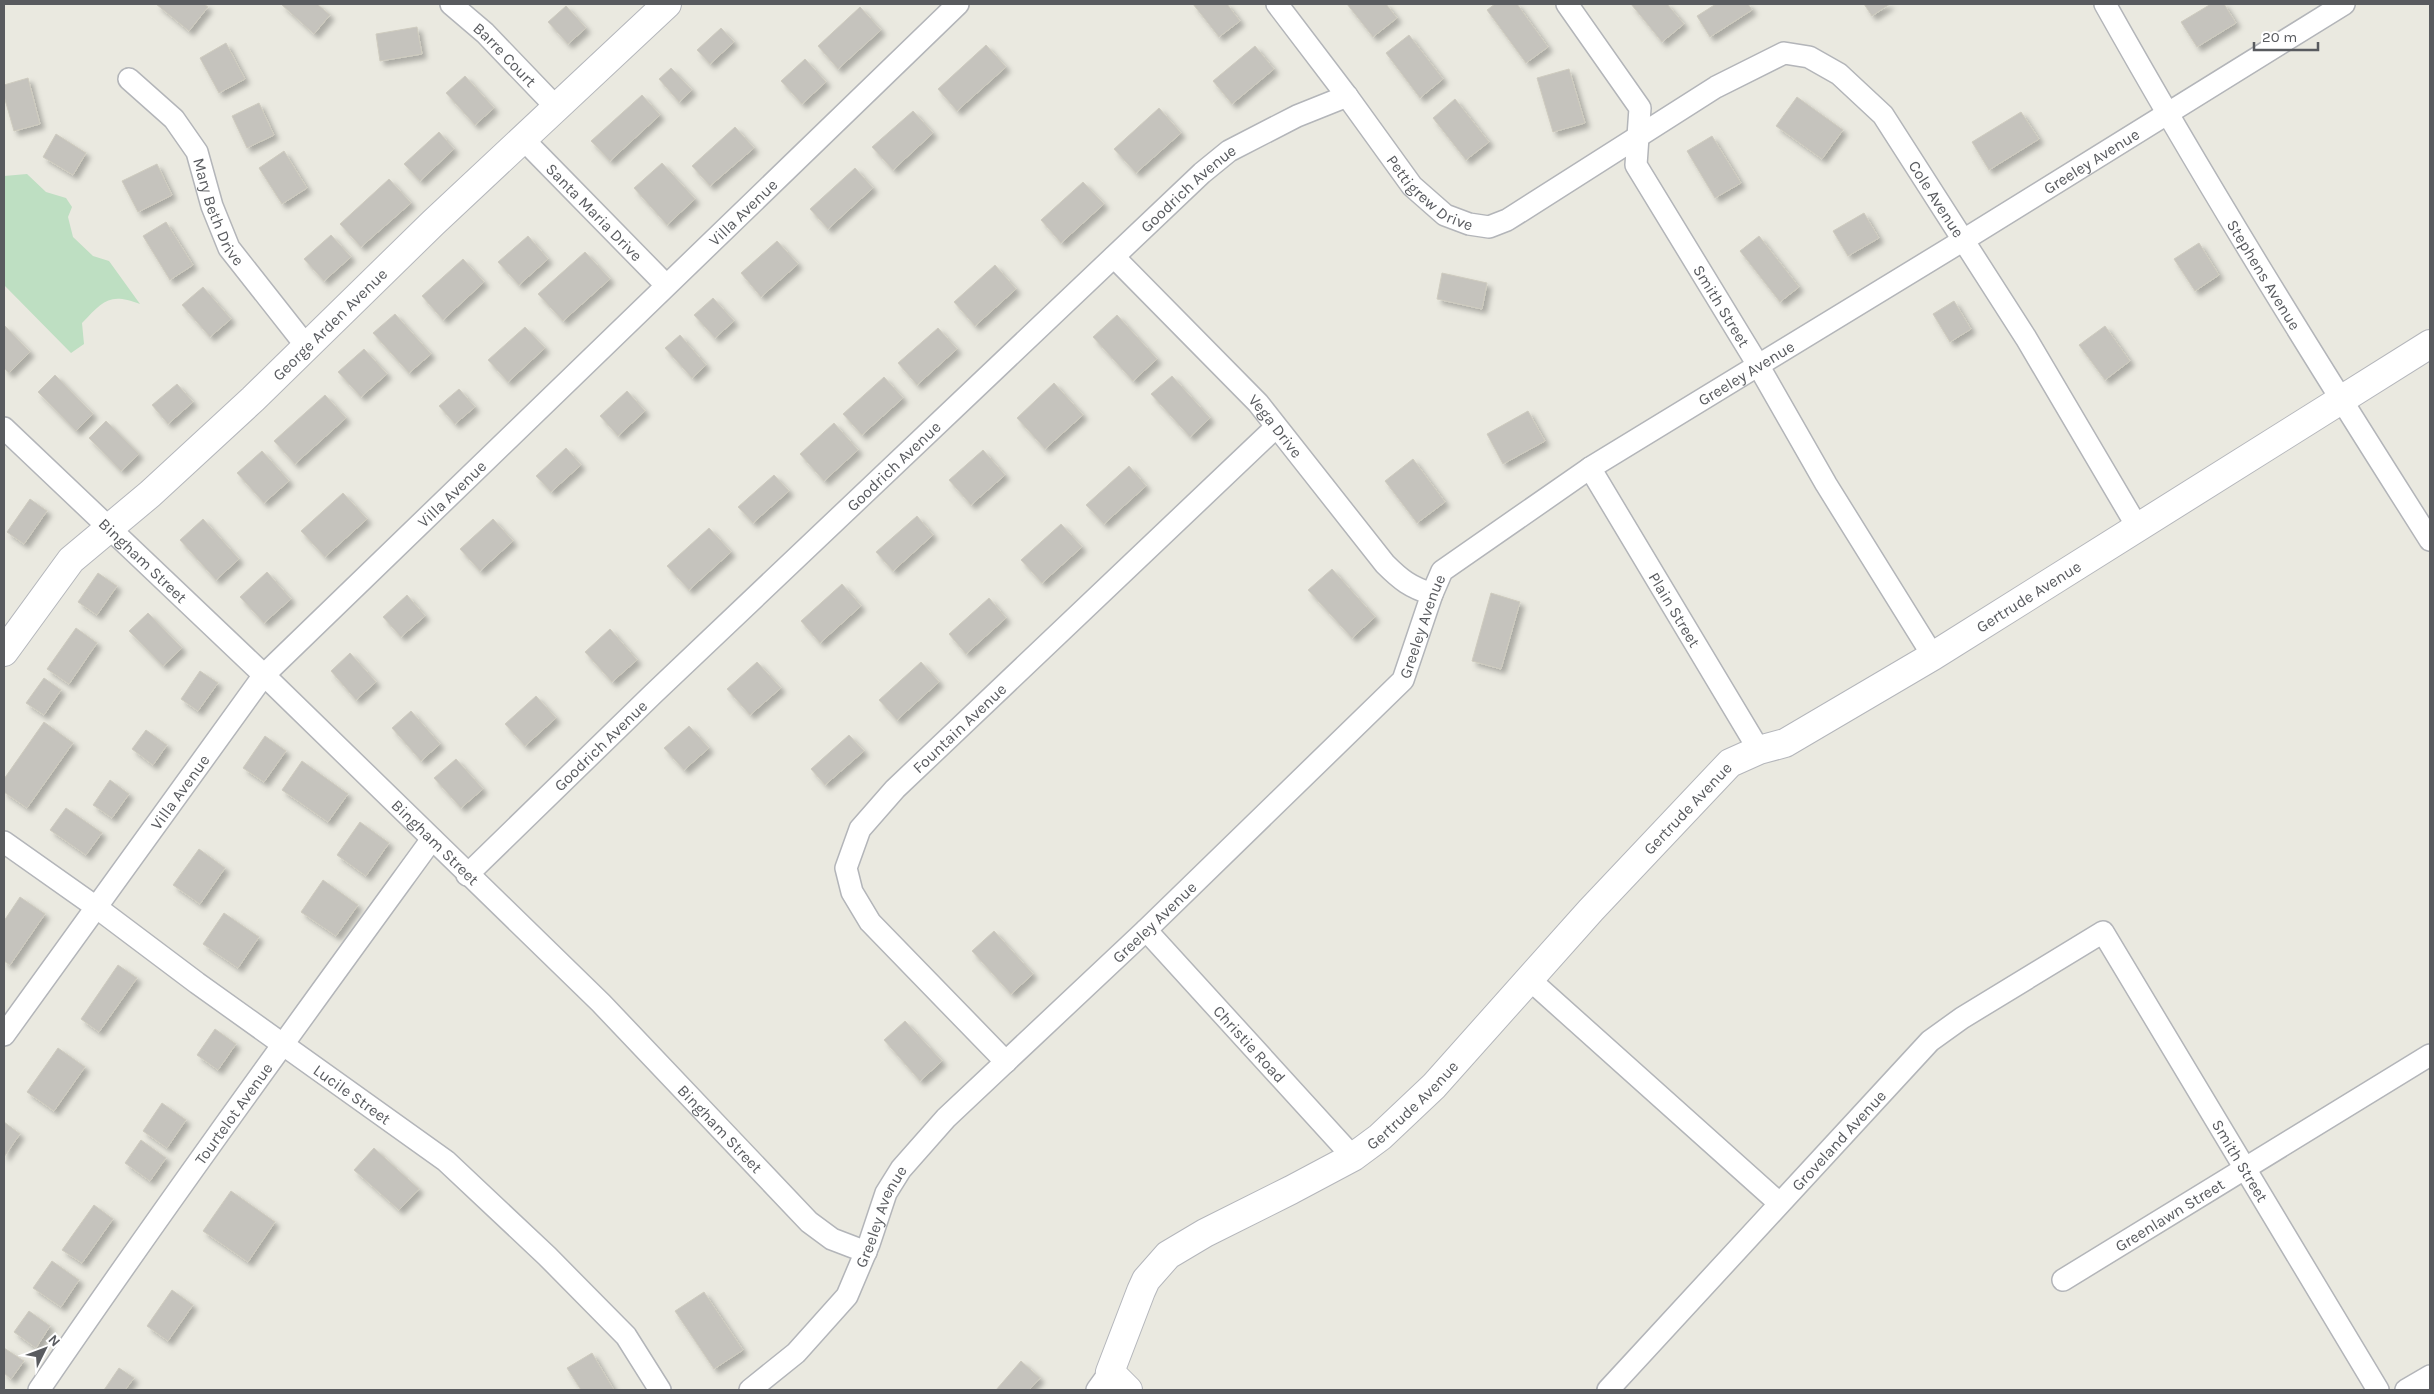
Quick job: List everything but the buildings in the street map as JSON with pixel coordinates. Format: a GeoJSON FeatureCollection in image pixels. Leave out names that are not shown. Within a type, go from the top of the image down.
{"type":"FeatureCollection","features":[{"type":"Feature","properties":{"kind":"street","name":"Barre Court"},"geometry":{"type":"LineString","coordinates":[[451,4],[485,33],[556,107]]}},
{"type":"Feature","properties":{"kind":"street","name":"George Arden Avenue"},"geometry":{"type":"LineString","coordinates":[[4,652],[71,560],[150,494],[307,347],[433,223],[667,4]]}},
{"type":"Feature","properties":{"kind":"street","name":"Villa Avenue"},"geometry":{"type":"LineString","coordinates":[[4,1035],[264,675],[958,4]]}},
{"type":"Feature","properties":{"kind":"street","name":"Pettigrew Drive"},"geometry":{"type":"LineString","coordinates":[[1277,4],[1412,186],[1446,215],[1469,224],[1490,227],[1506,220],[1638,136]]}},
{"type":"Feature","properties":{"kind":"street","name":"Smith Street"},"geometry":{"type":"LineString","coordinates":[[1566,4],[1640,108],[1636,165],[1758,365],[1826,484],[1933,656]]}},
{"type":"Feature","properties":{"kind":"street","name":"Stephens Avenue"},"geometry":{"type":"LineString","coordinates":[[2105,4],[2166,114],[2430,540]]}},
{"type":"Feature","properties":{"kind":"street","name":"Greeley Avenue"},"geometry":{"type":"LineString","coordinates":[[750,1390],[796,1353],[847,1296],[866,1252],[886,1193],[901,1169],[946,1118],[1146,930],[1402,680],[1442,571],[1590,468],[1962,241],[2344,4]]}},
{"type":"Feature","properties":{"kind":"street","name":"Cole Avenue"},"geometry":{"type":"LineString","coordinates":[[1638,136],[1716,87],[1784,53],[1810,57],[1839,74],[1883,115],[1962,241],[2026,338],[2138,528]]}},
{"type":"Feature","properties":{"kind":"street","name":"Mary Beth Drive"},"geometry":{"type":"LineString","coordinates":[[129,79],[174,119],[197,152],[212,206],[229,248],[307,347]]}},
{"type":"Feature","properties":{"kind":"street","name":"Goodrich Avenue"},"geometry":{"type":"LineString","coordinates":[[467,875],[653,694],[1202,172],[1229,151],[1297,116],[1347,96]]}},
{"type":"Feature","properties":{"kind":"street","name":"Santa Maria Drive"},"geometry":{"type":"LineString","coordinates":[[523,140],[666,285]]}},
{"type":"Feature","properties":{"kind":"street","name":"Vega Drive"},"geometry":{"type":"LineString","coordinates":[[1114,257],[1258,403],[1385,564],[1406,584],[1432,594]]}},
{"type":"Feature","properties":{"kind":"street","name":"Gertrude Avenue"},"geometry":{"type":"LineString","coordinates":[[1112,1384],[1141,1291],[1146,1280],[1168,1255],[1205,1233],[1353,1157],[1380,1137],[1434,1086],[1591,910],[1730,763],[1759,750],[1785,743],[1933,656],[2430,344]]}},
{"type":"Feature","properties":{"kind":"street","name":"Fountain Avenue"},"geometry":{"type":"LineString","coordinates":[[1006,1062],[870,922],[852,892],[846,868],[860,829],[896,789],[1276,427]]}},
{"type":"Feature","properties":{"kind":"street","name":"Bingham Street"},"geometry":{"type":"LineString","coordinates":[[4,428],[264,675],[600,1003],[809,1222],[832,1239],[866,1252]]}},
{"type":"Feature","properties":{"kind":"street","name":"Plain Street"},"geometry":{"type":"LineString","coordinates":[[1590,468],[1759,750]]}},
{"type":"Feature","properties":{"kind":"street","name":"Tourtelot Avenue"},"geometry":{"type":"LineString","coordinates":[[39,1390],[107,1290],[283,1043],[432,839]]}},
{"type":"Feature","properties":{"kind":"street","name":"Lucile Street"},"geometry":{"type":"LineString","coordinates":[[4,842],[446,1161],[547,1256],[626,1336],[660,1390]]}},
{"type":"Feature","properties":{"kind":"street","name":"Christie Road"},"geometry":{"type":"LineString","coordinates":[[1146,930],[1353,1157]]}},
{"type":"Feature","properties":{"kind":"street","name":"Smith Street"},"geometry":{"type":"LineString","coordinates":[[2102,932],[2378,1390]]}},
{"type":"Feature","properties":{"kind":"street","name":"Groveland Avenue"},"geometry":{"type":"LineString","coordinates":[[1608,1390],[1779,1203],[1936,1036],[2102,932]]}},
{"type":"Feature","properties":{"kind":"street"},"geometry":{"type":"LineString","coordinates":[[1530,979],[1779,1203]]}},
{"type":"Feature","properties":{"kind":"street","name":"Greenlawn Street"},"geometry":{"type":"LineString","coordinates":[[2063,1280],[2245,1171],[2430,1055]]}},
{"type":"Feature","properties":{"kind":"street"},"geometry":{"type":"LineString","coordinates":[[2406,1390],[2430,1376]]}},
{"type":"Feature","properties":{"kind":"green space"},"geometry":{"type":"Polygon","coordinates":[[[27,174],[46,192],[66,198],[72,207],[68,217],[73,237],[93,256],[109,261],[140,304],[129,300],[114,299],[101,304],[82,323],[84,344],[71,353],[4,285],[4,176],[27,174]]]}}]}
